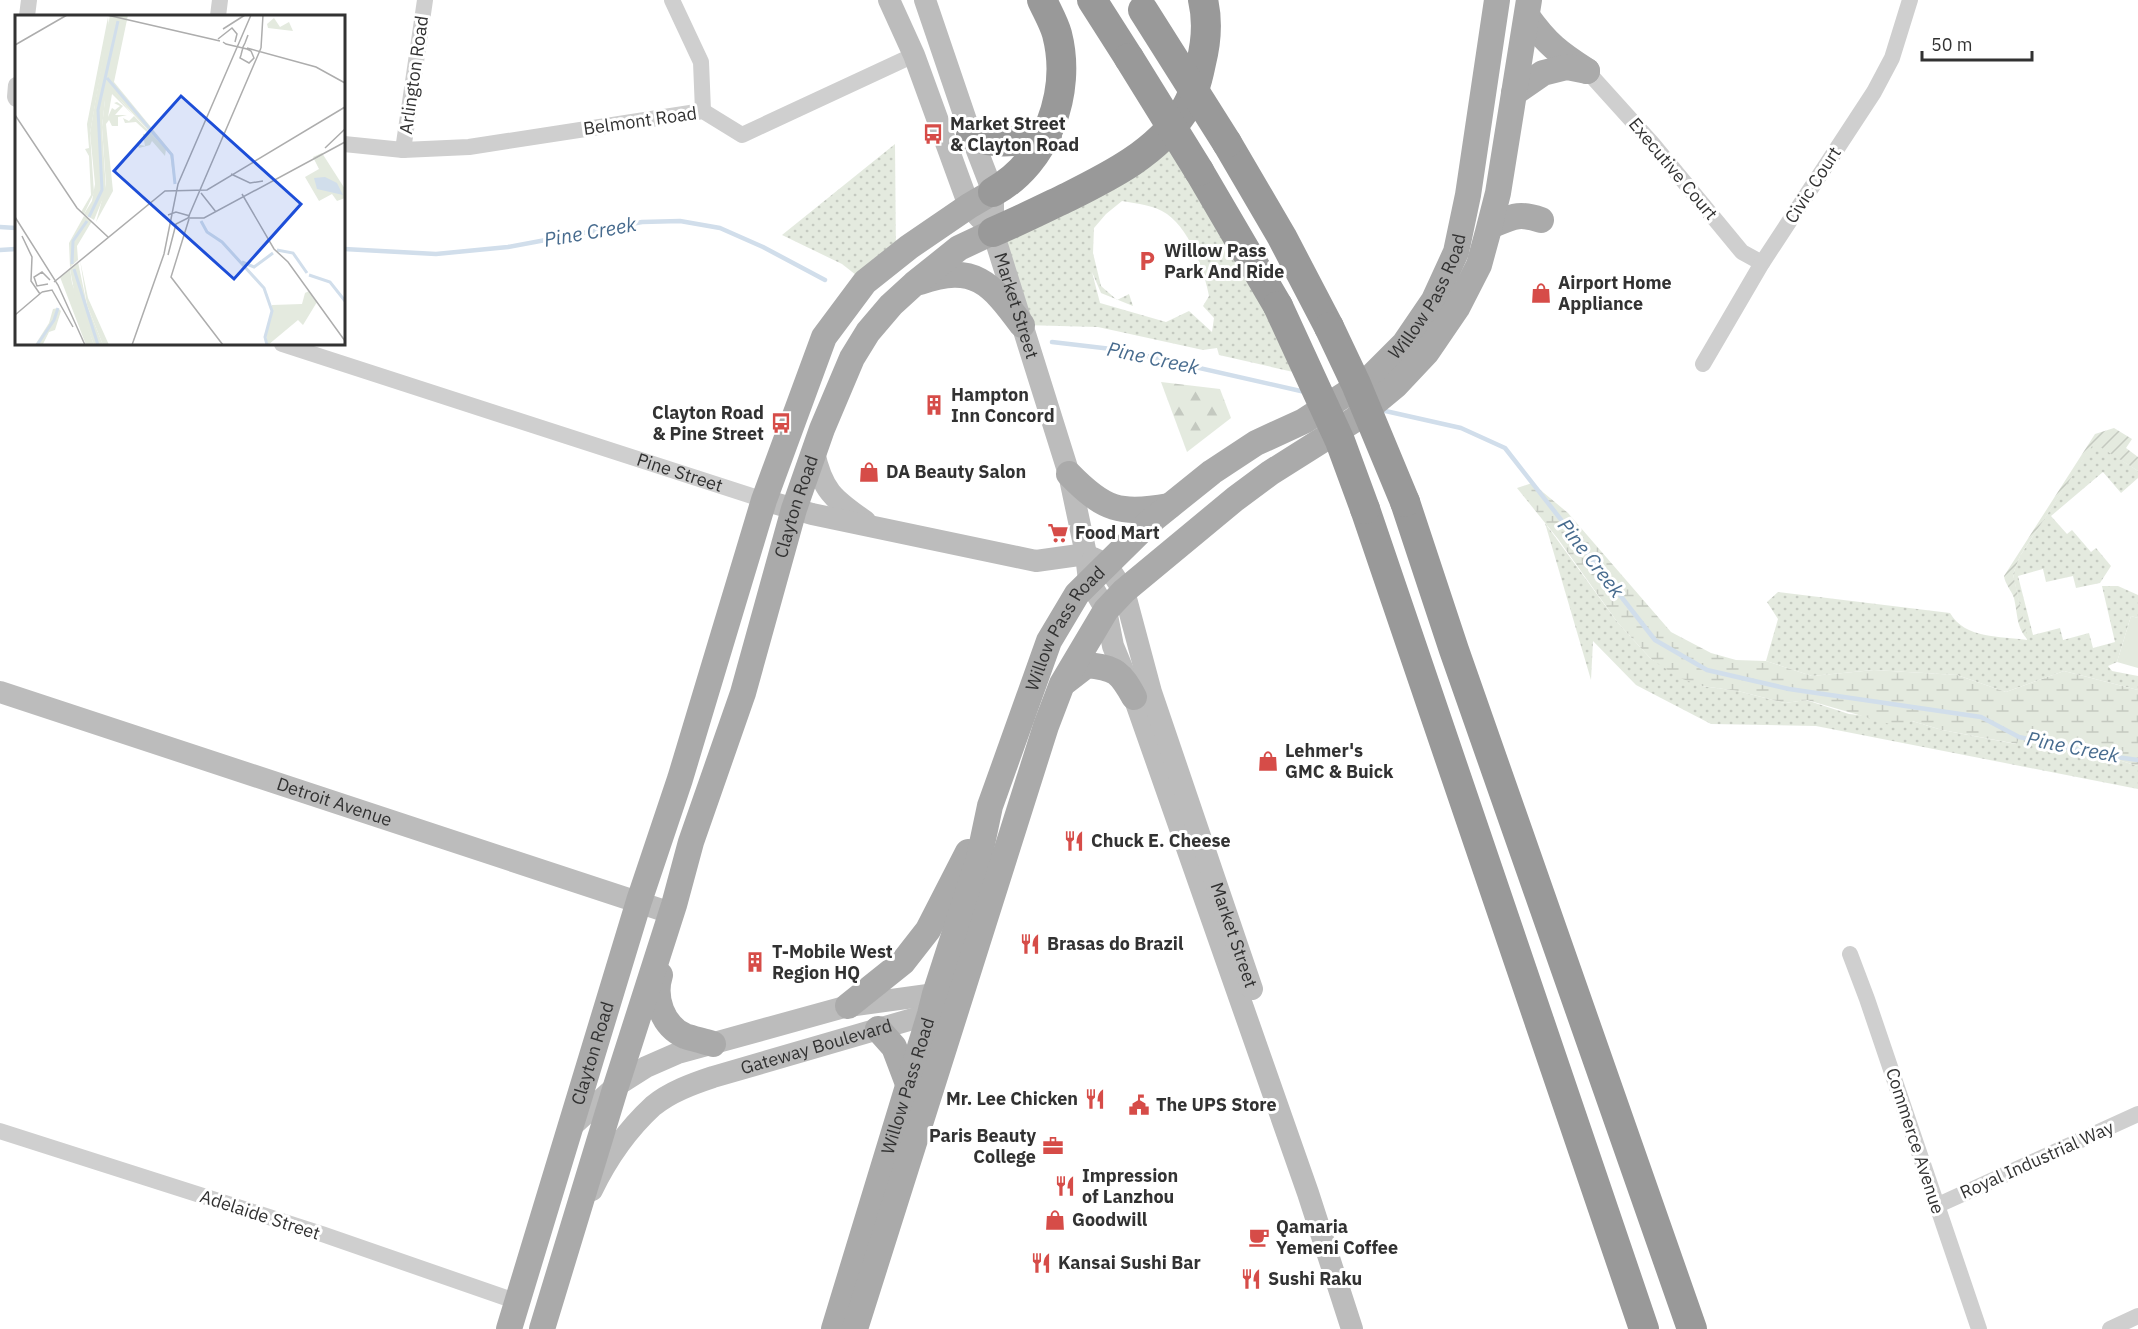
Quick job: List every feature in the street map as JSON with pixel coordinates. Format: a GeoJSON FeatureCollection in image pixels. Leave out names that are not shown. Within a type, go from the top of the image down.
{"type":"FeatureCollection","features":[{"type":"Feature","properties":{"kind":"highway"},"geometry":{"type":"LineString","coordinates":[[981,199],[1004,186],[1026,165],[1047,135],[1056,111],[1061,88],[1061,54],[1057,32],[1042,0]]}},
{"type":"Feature","properties":{"kind":"highway"},"geometry":{"type":"LineString","coordinates":[[1092,0],[1199,171],[1278,306],[1340,441],[1644,1329]]}},
{"type":"Feature","properties":{"kind":"highway"},"geometry":{"type":"LineString","coordinates":[[993,232],[1097,182],[1132,162],[1159,142],[1186,109],[1199,75],[1206,44],[1203,0]]}},
{"type":"Feature","properties":{"kind":"highway"},"geometry":{"type":"LineString","coordinates":[[1140,5],[1227,143],[1282,237],[1356,384],[1404,502],[1692,1329]]}},
{"type":"Feature","properties":{"kind":"highway"},"geometry":{"type":"LineString","coordinates":[[971,135],[1000,143],[1047,135]]}},
{"type":"Feature","properties":{"kind":"main road","name":"Market Street"},"geometry":{"type":"LineString","coordinates":[[889,0],[981,199],[993,232],[1069,474],[1106,610],[1113,646],[1134,697],[1308,1193],[1352,1329]]}},
{"type":"Feature","properties":{"kind":"main road","name":"Market Street"},"geometry":{"type":"LineString","coordinates":[[925,0],[971,135],[981,199]]}},
{"type":"Feature","properties":{"kind":"main road","name":"Willow Pass Road"},"geometry":{"type":"LineString","coordinates":[[834,1329],[908,1084],[1062,684],[1106,610],[1124,591],[1354,403],[1369,379],[1404,344],[1434,300],[1456,252],[1468,195],[1497,0]]}},
{"type":"Feature","properties":{"kind":"main road","name":"Willow Pass Road"},"geometry":{"type":"LineString","coordinates":[[857,1322],[979,858],[990,806],[1049,641],[1094,566],[1212,472],[1256,443],[1304,421],[1395,386],[1426,352],[1457,308],[1479,265],[1497,193],[1528,8]]}},
{"type":"Feature","properties":{"kind":"main road"},"geometry":{"type":"LineString","coordinates":[[1528,8],[1544,39],[1587,71]]}},
{"type":"Feature","properties":{"kind":"main road"},"geometry":{"type":"LineString","coordinates":[[1514,93],[1543,73],[1567,67],[1587,71]]}},
{"type":"Feature","properties":{"kind":"main road","name":"Clayton Road"},"geometry":{"type":"LineString","coordinates":[[509,1329],[764,500],[824,337],[865,282],[909,247],[981,199]]}},
{"type":"Feature","properties":{"kind":"main road"},"geometry":{"type":"LineString","coordinates":[[1490,225],[1526,215],[1541,220]]}},
{"type":"Feature","properties":{"kind":"main road","name":"Clayton Road"},"geometry":{"type":"LineString","coordinates":[[542,1329],[673,909],[691,842],[743,693],[794,509],[852,358],[868,332],[891,305],[914,284],[959,248],[993,232]]}},
{"type":"Feature","properties":{"kind":"main road"},"geometry":{"type":"LineString","coordinates":[[914,284],[937,276],[975,276],[1002,298],[1022,324]]}},
{"type":"Feature","properties":{"kind":"main road"},"geometry":{"type":"LineString","coordinates":[[814,452],[819,474],[831,495],[873,527]]}},
{"type":"Feature","properties":{"kind":"main road"},"geometry":{"type":"LineString","coordinates":[[1069,474],[1088,492],[1110,507],[1146,510],[1173,505]]}},
{"type":"Feature","properties":{"kind":"main road","name":"Pine Street"},"geometry":{"type":"LineString","coordinates":[[764,500],[873,527],[1036,561],[1094,566]]}},
{"type":"Feature","properties":{"kind":"main road","name":"Market Street"},"geometry":{"type":"LineString","coordinates":[[1094,566],[1124,591],[1136,628],[1151,692],[1367,1329]]}},
{"type":"Feature","properties":{"kind":"main road"},"geometry":{"type":"LineString","coordinates":[[1062,684],[1087,665],[1105,667],[1122,675],[1134,697]]}},
{"type":"Feature","properties":{"kind":"main road","name":"Detroit Avenue"},"geometry":{"type":"LineString","coordinates":[[0,692],[639,901],[673,909]]}},
{"type":"Feature","properties":{"kind":"main road","name":"Clayton Road"},"geometry":{"type":"LineString","coordinates":[[680,779],[684,825],[691,842]]}},
{"type":"Feature","properties":{"kind":"main road"},"geometry":{"type":"LineString","coordinates":[[1166,789],[1181,807],[1193,839],[1203,845],[1198,861],[1212,902],[1212,920]]}},
{"type":"Feature","properties":{"kind":"main road"},"geometry":{"type":"LineString","coordinates":[[848,1006],[903,963],[928,930],[990,806]]}},
{"type":"Feature","properties":{"kind":"main road"},"geometry":{"type":"LineString","coordinates":[[673,909],[671,939],[657,983],[658,1006],[669,1023],[683,1035],[713,1044]]}},
{"type":"Feature","properties":{"kind":"main road","name":"Gateway Boulevard"},"geometry":{"type":"LineString","coordinates":[[570,1128],[616,1086],[646,1067],[678,1053],[848,1006],[941,1002]]}},
{"type":"Feature","properties":{"kind":"main road","name":"Gateway Boulevard"},"geometry":{"type":"LineString","coordinates":[[574,1226],[602,1168],[620,1144],[654,1106],[683,1088],[712,1077],[878,1029],[941,1002]]}},
{"type":"Feature","properties":{"kind":"main road"},"geometry":{"type":"LineString","coordinates":[[878,1029],[894,1047],[908,1084]]}},
{"type":"Feature","properties":{"kind":"main road"},"geometry":{"type":"LineString","coordinates":[[857,1322],[874,1241],[863,1234]]}},
{"type":"Feature","properties":{"kind":"street"},"geometry":{"type":"LineString","coordinates":[[27,15],[29,0]]}},
{"type":"Feature","properties":{"kind":"street"},"geometry":{"type":"LineString","coordinates":[[218,15],[220,0]]}},
{"type":"Feature","properties":{"kind":"street","name":"Arlington Road"},"geometry":{"type":"LineString","coordinates":[[403,150],[425,0]]}},
{"type":"Feature","properties":{"kind":"street"},"geometry":{"type":"LineString","coordinates":[[672,0],[702,62],[703,111]]}},
{"type":"Feature","properties":{"kind":"street","name":"Civic Court"},"geometry":{"type":"LineString","coordinates":[[1703,364],[1762,263],[1874,92],[1892,58],[1910,0]]}},
{"type":"Feature","properties":{"kind":"street","name":"Belmont Road"},"geometry":{"type":"LineString","coordinates":[[345,144],[403,150],[469,147],[703,111],[742,135],[914,55]]}},
{"type":"Feature","properties":{"kind":"street","name":"Executive Court"},"geometry":{"type":"LineString","coordinates":[[1587,71],[1652,143],[1742,252],[1762,263]]}},
{"type":"Feature","properties":{"kind":"street","name":"Pine Street"},"geometry":{"type":"LineString","coordinates":[[285,345],[764,500]]}},
{"type":"Feature","properties":{"kind":"street","name":"Commerce Avenue"},"geometry":{"type":"LineString","coordinates":[[1850,954],[1979,1329]]}},
{"type":"Feature","properties":{"kind":"street","name":"Royal Industrial Way"},"geometry":{"type":"LineString","coordinates":[[1936,1206],[2138,1114]]}},
{"type":"Feature","properties":{"kind":"street","name":"Adelaide Street"},"geometry":{"type":"LineString","coordinates":[[0,1131],[322,1234],[518,1302]]}},
{"type":"Feature","properties":{"kind":"street"},"geometry":{"type":"LineString","coordinates":[[2110,1329],[2138,1316]]}},
{"type":"Feature","properties":{"kind":"green space"},"geometry":{"type":"Polygon","coordinates":[[[1171,126],[1311,376],[1219,355],[1217,348],[1203,350],[1098,327],[1022,325],[993,232],[1171,126]],[[1122,201],[1094,228],[1093,253],[1101,286],[1116,299],[1101,293],[1092,272],[1100,303],[1166,322],[1189,311],[1212,332],[1214,318],[1203,306],[1209,296],[1195,251],[1175,221],[1157,209],[1122,201]]]}},
{"type":"Feature","properties":{"kind":"green space"},"geometry":{"type":"Polygon","coordinates":[[[895,144],[896,257],[865,282],[842,264],[782,235],[895,144]]]}},
{"type":"Feature","properties":{"kind":"green space"},"geometry":{"type":"Polygon","coordinates":[[[1129,294],[1133,306],[1118,300],[1129,294]]]}},
{"type":"Feature","properties":{"kind":"green space"},"geometry":{"type":"Polygon","coordinates":[[[1161,382],[1220,389],[1231,418],[1187,452],[1161,382]]]}},
{"type":"Feature","properties":{"kind":"green space"},"geometry":{"type":"Polygon","coordinates":[[[2114,428],[2132,439],[2126,448],[2138,457],[2138,471],[2094,443],[2020,556],[2013,574],[2028,640],[2019,625],[2014,598],[2004,576],[2095,434],[2114,428]]]}},
{"type":"Feature","properties":{"kind":"green space"},"geometry":{"type":"Polygon","coordinates":[[[2094,442],[2138,471],[2138,478],[2121,493],[2103,472],[2051,516],[2067,534],[2072,530],[2091,552],[2096,548],[2111,566],[2100,583],[2076,588],[2073,576],[2046,582],[2043,569],[2018,576],[2033,635],[2060,628],[2063,640],[2089,633],[2093,648],[2115,642],[2102,586],[2118,586],[2138,595],[2138,618],[2131,616],[2117,662],[2108,666],[2112,671],[2138,676],[2138,690],[2064,671],[2006,692],[1957,675],[1874,670],[1812,676],[1766,661],[1778,619],[1767,602],[1778,592],[1950,613],[1965,628],[1974,632],[1995,637],[2027,640],[2013,574],[2020,556],[2094,442]]]}},
{"type":"Feature","properties":{"kind":"green space"},"geometry":{"type":"Polygon","coordinates":[[[1532,483],[1568,513],[1671,632],[1711,653],[1736,660],[1766,661],[1812,676],[1874,670],[1957,675],[2006,692],[2064,671],[2138,690],[2138,766],[2102,755],[2019,737],[2017,744],[1942,730],[1912,721],[1900,727],[1807,700],[1785,703],[1738,691],[1702,686],[1680,678],[1651,659],[1618,623],[1558,539],[1517,488],[1532,483]]]}},
{"type":"Feature","properties":{"kind":"green space"},"geometry":{"type":"Polygon","coordinates":[[[1545,523],[1618,623],[1651,659],[1702,686],[1738,691],[1785,703],[1806,700],[1849,714],[1912,721],[1942,730],[2016,744],[2019,737],[2102,755],[2138,766],[2138,789],[1816,726],[1711,724],[1636,685],[1593,641],[1591,680],[1545,523]]]}},
{"type":"Feature","properties":{"kind":"green space"},"geometry":{"type":"Polygon","coordinates":[[[2131,616],[2138,618],[2138,668],[2117,662],[2131,616]]]}},
{"type":"Feature","properties":{"kind":"waterway","name":"Pine Creek"},"geometry":{"type":"LineString","coordinates":[[345,249],[436,254],[508,247],[642,222],[680,221],[720,228],[763,247],[825,280]]}},
{"type":"Feature","properties":{"kind":"waterway","name":"Pine Creek"},"geometry":{"type":"LineString","coordinates":[[0,227],[15,228]]}},
{"type":"Feature","properties":{"kind":"waterway"},"geometry":{"type":"LineString","coordinates":[[0,250],[15,249]]}},
{"type":"Feature","properties":{"kind":"waterway","name":"Pine Creek"},"geometry":{"type":"LineString","coordinates":[[1052,342],[1120,350],[1305,392]]}},
{"type":"Feature","properties":{"kind":"waterway","name":"Pine Creek"},"geometry":{"type":"LineString","coordinates":[[1381,410],[1461,428],[1505,448],[1655,640],[1707,670],[1789,689],[1981,717],[2019,737],[2102,755],[2138,760]]}},
{"type":"Feature","properties":{"kind":"place","name":"Market Street & Clayton Road"},"geometry":{"type":"Point","coordinates":[933,134]}},
{"type":"Feature","properties":{"kind":"place","name":"Willow Pass Park And Ride"},"geometry":{"type":"Point","coordinates":[1147,261]}},
{"type":"Feature","properties":{"kind":"place","name":"Airport Home Appliance"},"geometry":{"type":"Point","coordinates":[1541,293]}},
{"type":"Feature","properties":{"kind":"place","name":"Hampton Inn Concord"},"geometry":{"type":"Point","coordinates":[934,405]}},
{"type":"Feature","properties":{"kind":"place","name":"Clayton Road & Pine Street"},"geometry":{"type":"Point","coordinates":[781,423]}},
{"type":"Feature","properties":{"kind":"place","name":"DA Beauty Salon"},"geometry":{"type":"Point","coordinates":[869,472]}},
{"type":"Feature","properties":{"kind":"place","name":"Food Mart"},"geometry":{"type":"Point","coordinates":[1058,533]}},
{"type":"Feature","properties":{"kind":"place","name":"Lehmer's GMC & Buick"},"geometry":{"type":"Point","coordinates":[1268,761]}},
{"type":"Feature","properties":{"kind":"place","name":"Chuck E. Cheese"},"geometry":{"type":"Point","coordinates":[1074,841]}},
{"type":"Feature","properties":{"kind":"place","name":"Brasas do Brazil"},"geometry":{"type":"Point","coordinates":[1030,944]}},
{"type":"Feature","properties":{"kind":"place","name":"T-Mobile West Region HQ"},"geometry":{"type":"Point","coordinates":[755,962]}},
{"type":"Feature","properties":{"kind":"place","name":"Mr. Lee Chicken"},"geometry":{"type":"Point","coordinates":[1095,1099]}},
{"type":"Feature","properties":{"kind":"place","name":"The UPS Store"},"geometry":{"type":"Point","coordinates":[1139,1105]}},
{"type":"Feature","properties":{"kind":"place","name":"Paris Beauty College"},"geometry":{"type":"Point","coordinates":[1053,1146]}},
{"type":"Feature","properties":{"kind":"place","name":"Impression of Lanzhou"},"geometry":{"type":"Point","coordinates":[1065,1186]}},
{"type":"Feature","properties":{"kind":"place","name":"Goodwill"},"geometry":{"type":"Point","coordinates":[1055,1220]}},
{"type":"Feature","properties":{"kind":"place","name":"Qamaria Yemeni Coffee"},"geometry":{"type":"Point","coordinates":[1259,1237]}},
{"type":"Feature","properties":{"kind":"place","name":"Kansai Sushi Bar"},"geometry":{"type":"Point","coordinates":[1041,1263]}},
{"type":"Feature","properties":{"kind":"place","name":"Sushi Raku"},"geometry":{"type":"Point","coordinates":[1251,1279]}}]}
